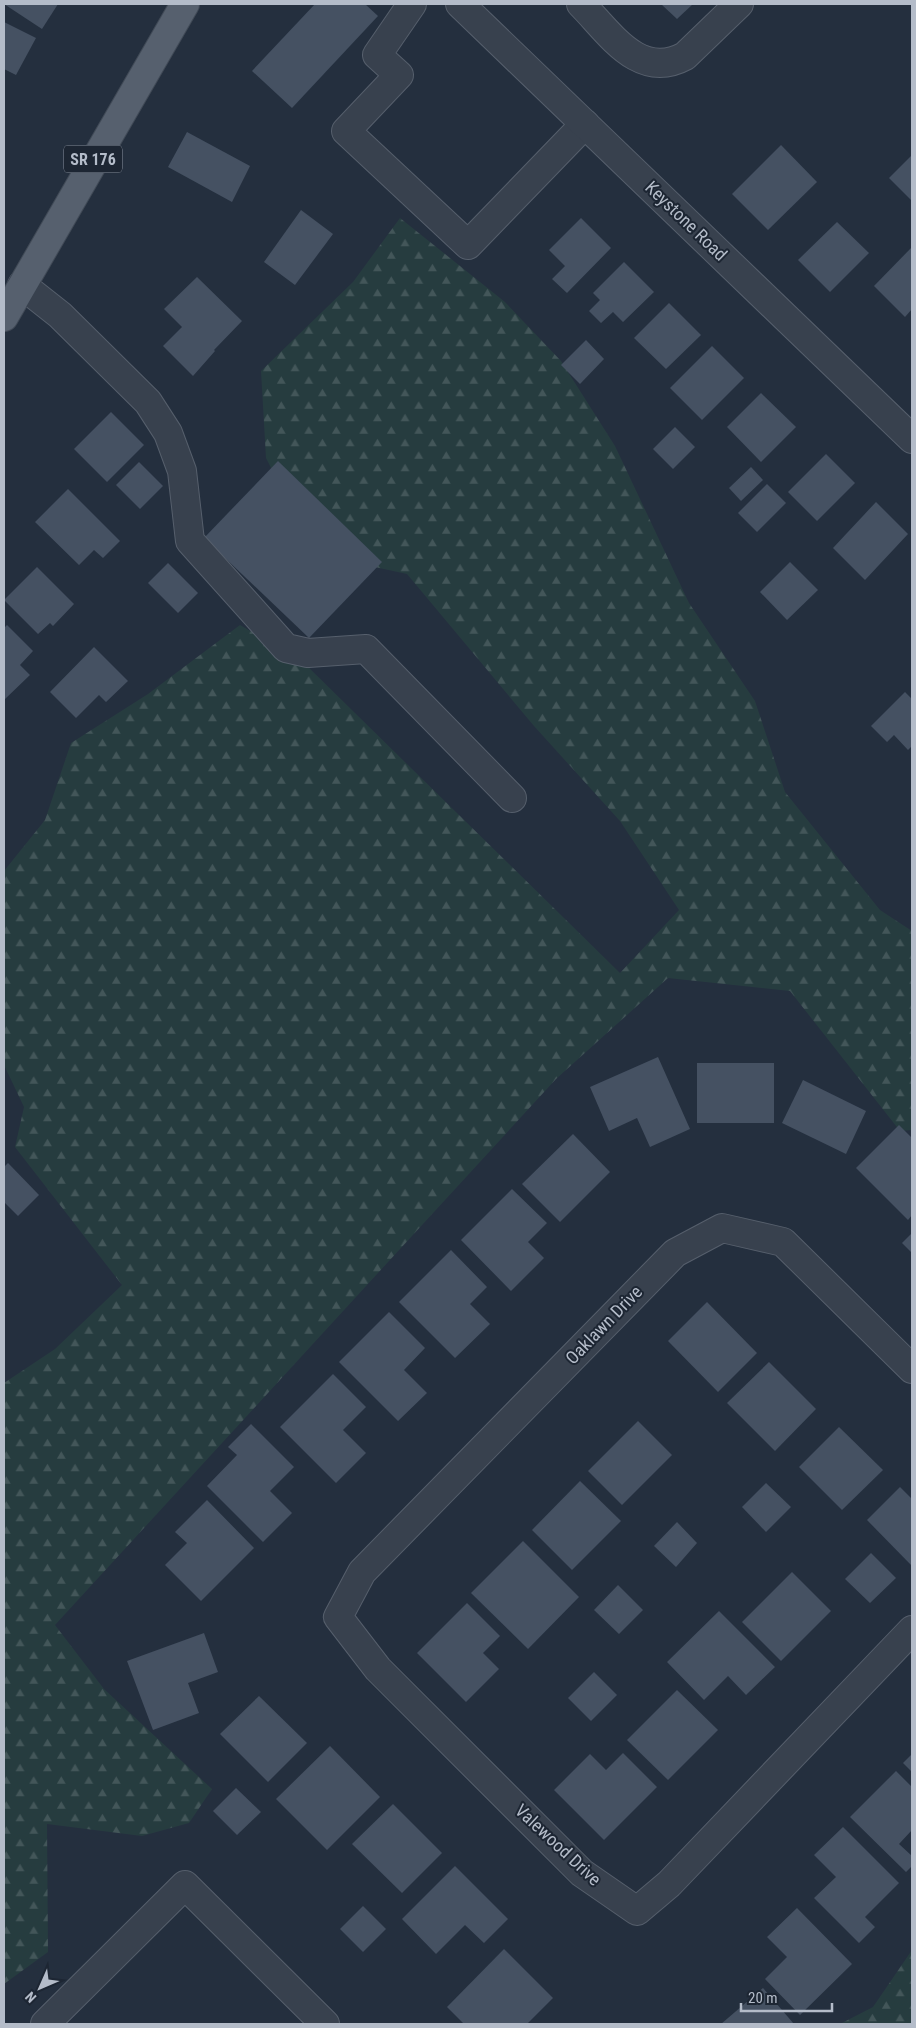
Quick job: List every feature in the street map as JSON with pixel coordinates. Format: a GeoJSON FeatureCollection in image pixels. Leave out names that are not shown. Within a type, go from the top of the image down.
{"type":"FeatureCollection","features":[{"type":"Feature","properties":{"kind":"main road","name":"SR 176"},"geometry":{"type":"LineString","coordinates":[[10,302],[185,4]]}},
{"type":"Feature","properties":{"kind":"street"},"geometry":{"type":"LineString","coordinates":[[412,4],[377,54],[399,75],[346,131],[468,245],[585,124]]}},
{"type":"Feature","properties":{"kind":"street","name":"Keystone Road"},"geometry":{"type":"LineString","coordinates":[[460,4],[912,439]]}},
{"type":"Feature","properties":{"kind":"street"},"geometry":{"type":"LineString","coordinates":[[581,4],[638,59],[660,64],[674,62],[685,56],[739,4]]}},
{"type":"Feature","properties":{"kind":"street"},"geometry":{"type":"LineString","coordinates":[[10,302],[60,315],[148,402],[168,433],[182,471],[190,541],[286,648],[308,653],[366,649],[512,798]]}},
{"type":"Feature","properties":{"kind":"street","name":"Oaklawn Drive"},"geometry":{"type":"LineString","coordinates":[[338,1617],[362,1572],[654,1274],[676,1253],[722,1228],[783,1242],[912,1369]]}},
{"type":"Feature","properties":{"kind":"street","name":"Valewood Drive"},"geometry":{"type":"LineString","coordinates":[[338,1617],[378,1669],[582,1873],[637,1911],[675,1877],[912,1630]]}},
{"type":"Feature","properties":{"kind":"street"},"geometry":{"type":"LineString","coordinates":[[45,2024],[185,1885],[325,2024]]}},
{"type":"Feature","properties":{"kind":"green space"},"geometry":{"type":"Polygon","coordinates":[[[400,218],[505,302],[561,361],[615,446],[689,603],[755,701],[785,792],[880,910],[912,931],[912,1130],[900,1131],[790,991],[668,978],[556,1079],[55,1625],[104,1689],[212,1789],[189,1823],[142,1836],[47,1824],[48,1952],[4,1984],[4,1383],[55,1349],[122,1285],[15,1147],[24,1107],[4,1065],[4,871],[45,820],[71,743],[148,694],[240,625],[302,661],[620,973],[679,910],[620,821],[534,726],[407,574],[315,554],[266,458],[261,371],[353,282],[400,218]]]}},
{"type":"Feature","properties":{"kind":"green space"},"geometry":{"type":"Polygon","coordinates":[[[912,1950],[912,2024],[840,2024],[873,2007],[912,1950]]]}},
{"type":"Feature","properties":{"kind":"building"},"geometry":{"type":"Polygon","coordinates":[[[4,4],[58,4],[42,29],[4,4]]]}},
{"type":"Feature","properties":{"kind":"building"},"geometry":{"type":"Polygon","coordinates":[[[315,4],[365,4],[378,16],[292,108],[252,71],[315,4]]]}},
{"type":"Feature","properties":{"kind":"building"},"geometry":{"type":"Polygon","coordinates":[[[661,4],[693,4],[677,19],[661,4]]]}},
{"type":"Feature","properties":{"kind":"building"},"geometry":{"type":"Polygon","coordinates":[[[4,22],[36,38],[16,75],[4,69],[4,22]]]}},
{"type":"Feature","properties":{"kind":"building"},"geometry":{"type":"Polygon","coordinates":[[[187,132],[250,166],[232,202],[168,167],[187,132]]]}},
{"type":"Feature","properties":{"kind":"building"},"geometry":{"type":"Polygon","coordinates":[[[781,145],[817,182],[768,230],[732,194],[781,145]]]}},
{"type":"Feature","properties":{"kind":"building"},"geometry":{"type":"Polygon","coordinates":[[[912,155],[912,201],[889,178],[912,155]]]}},
{"type":"Feature","properties":{"kind":"building"},"geometry":{"type":"Polygon","coordinates":[[[301,210],[333,234],[295,285],[264,262],[301,210]]]}},
{"type":"Feature","properties":{"kind":"building"},"geometry":{"type":"Polygon","coordinates":[[[581,218],[611,248],[567,293],[552,279],[565,266],[549,250],[581,218]]]}},
{"type":"Feature","properties":{"kind":"building"},"geometry":{"type":"Polygon","coordinates":[[[837,222],[869,253],[830,292],[798,260],[837,222]]]}},
{"type":"Feature","properties":{"kind":"building"},"geometry":{"type":"Polygon","coordinates":[[[912,247],[912,309],[905,317],[874,286],[912,247]]]}},
{"type":"Feature","properties":{"kind":"building"},"geometry":{"type":"Polygon","coordinates":[[[624,262],[654,292],[623,322],[613,312],[601,323],[589,311],[600,300],[593,293],[624,262]]]}},
{"type":"Feature","properties":{"kind":"building"},"geometry":{"type":"Polygon","coordinates":[[[197,277],[242,321],[214,350],[193,376],[163,346],[182,327],[164,309],[197,277]]]}},
{"type":"Feature","properties":{"kind":"building"},"geometry":{"type":"Polygon","coordinates":[[[669,303],[701,335],[666,369],[634,338],[669,303]]]}},
{"type":"Feature","properties":{"kind":"building"},"geometry":{"type":"Polygon","coordinates":[[[586,340],[604,359],[580,384],[561,365],[586,340]]]}},
{"type":"Feature","properties":{"kind":"building"},"geometry":{"type":"Polygon","coordinates":[[[712,346],[744,378],[702,420],[670,388],[712,346]]]}},
{"type":"Feature","properties":{"kind":"building"},"geometry":{"type":"Polygon","coordinates":[[[761,393],[796,427],[761,462],[727,427],[761,393]]]}},
{"type":"Feature","properties":{"kind":"building"},"geometry":{"type":"Polygon","coordinates":[[[111,412],[144,445],[107,482],[74,449],[111,412]]]}},
{"type":"Feature","properties":{"kind":"building"},"geometry":{"type":"Polygon","coordinates":[[[675,427],[695,447],[673,469],[653,449],[675,427]]]}},
{"type":"Feature","properties":{"kind":"building"},"geometry":{"type":"Polygon","coordinates":[[[826,454],[855,483],[817,521],[788,492],[826,454]]]}},
{"type":"Feature","properties":{"kind":"building"},"geometry":{"type":"Polygon","coordinates":[[[278,461],[382,562],[309,638],[204,538],[278,461]]]}},
{"type":"Feature","properties":{"kind":"building"},"geometry":{"type":"Polygon","coordinates":[[[139,462],[163,486],[140,509],[116,485],[139,462]]]}},
{"type":"Feature","properties":{"kind":"building"},"geometry":{"type":"Polygon","coordinates":[[[751,467],[763,480],[741,501],[729,488],[751,467]]]}},
{"type":"Feature","properties":{"kind":"building"},"geometry":{"type":"Polygon","coordinates":[[[767,484],[786,503],[757,532],[738,513],[767,484]]]}},
{"type":"Feature","properties":{"kind":"building"},"geometry":{"type":"Polygon","coordinates":[[[68,489],[120,541],[103,558],[94,550],[79,565],[35,522],[68,489]]]}},
{"type":"Feature","properties":{"kind":"building"},"geometry":{"type":"Polygon","coordinates":[[[876,502],[908,534],[865,580],[833,548],[876,502]]]}},
{"type":"Feature","properties":{"kind":"building"},"geometry":{"type":"Polygon","coordinates":[[[790,562],[818,590],[787,620],[760,592],[790,562]]]}},
{"type":"Feature","properties":{"kind":"building"},"geometry":{"type":"Polygon","coordinates":[[[168,563],[198,593],[178,613],[148,583],[168,563]]]}},
{"type":"Feature","properties":{"kind":"building"},"geometry":{"type":"Polygon","coordinates":[[[37,567],[74,604],[53,626],[50,623],[38,634],[4,600],[37,567]]]}},
{"type":"Feature","properties":{"kind":"building"},"geometry":{"type":"Polygon","coordinates":[[[7,625],[33,651],[20,665],[30,675],[4,700],[4,628],[7,625]]]}},
{"type":"Feature","properties":{"kind":"building"},"geometry":{"type":"Polygon","coordinates":[[[94,647],[128,681],[106,702],[99,695],[76,718],[50,692],[94,647]]]}},
{"type":"Feature","properties":{"kind":"building"},"geometry":{"type":"Polygon","coordinates":[[[905,692],[912,699],[912,746],[908,750],[894,735],[887,742],[871,726],[905,692]]]}},
{"type":"Feature","properties":{"kind":"building"},"geometry":{"type":"Polygon","coordinates":[[[658,1057],[690,1129],[650,1147],[637,1118],[609,1131],[590,1087],[658,1057]]]}},
{"type":"Feature","properties":{"kind":"building"},"geometry":{"type":"Polygon","coordinates":[[[697,1063],[774,1063],[774,1123],[697,1123],[697,1063]]]}},
{"type":"Feature","properties":{"kind":"building"},"geometry":{"type":"Polygon","coordinates":[[[803,1080],[866,1111],[846,1154],[782,1123],[803,1080]]]}},
{"type":"Feature","properties":{"kind":"building"},"geometry":{"type":"Polygon","coordinates":[[[899,1125],[912,1138],[912,1215],[908,1220],[856,1168],[899,1125]]]}},
{"type":"Feature","properties":{"kind":"building"},"geometry":{"type":"Polygon","coordinates":[[[573,1134],[610,1172],[560,1222],[522,1184],[573,1134]]]}},
{"type":"Feature","properties":{"kind":"building"},"geometry":{"type":"Polygon","coordinates":[[[8,1163],[39,1195],[18,1216],[4,1202],[4,1167],[8,1163]]]}},
{"type":"Feature","properties":{"kind":"building"},"geometry":{"type":"Polygon","coordinates":[[[512,1189],[547,1223],[528,1242],[544,1258],[511,1291],[461,1240],[512,1189]]]}},
{"type":"Feature","properties":{"kind":"building"},"geometry":{"type":"Polygon","coordinates":[[[912,1233],[912,1253],[902,1243],[912,1233]]]}},
{"type":"Feature","properties":{"kind":"building"},"geometry":{"type":"Polygon","coordinates":[[[451,1250],[487,1287],[470,1304],[490,1324],[455,1358],[399,1302],[451,1250]]]}},
{"type":"Feature","properties":{"kind":"building"},"geometry":{"type":"Polygon","coordinates":[[[707,1302],[757,1353],[718,1392],[668,1341],[707,1302]]]}},
{"type":"Feature","properties":{"kind":"building"},"geometry":{"type":"Polygon","coordinates":[[[389,1312],[425,1348],[404,1370],[427,1393],[398,1421],[339,1362],[389,1312]]]}},
{"type":"Feature","properties":{"kind":"building"},"geometry":{"type":"Polygon","coordinates":[[[769,1362],[816,1409],[775,1451],[727,1403],[769,1362]]]}},
{"type":"Feature","properties":{"kind":"building"},"geometry":{"type":"Polygon","coordinates":[[[333,1374],[366,1407],[343,1430],[366,1453],[336,1483],[280,1427],[333,1374]]]}},
{"type":"Feature","properties":{"kind":"building"},"geometry":{"type":"Polygon","coordinates":[[[638,1421],[672,1455],[622,1505],[588,1471],[638,1421]]]}},
{"type":"Feature","properties":{"kind":"building"},"geometry":{"type":"Polygon","coordinates":[[[251,1424],[294,1467],[270,1491],[292,1513],[263,1542],[207,1486],[237,1455],[228,1447],[251,1424]]]}},
{"type":"Feature","properties":{"kind":"building"},"geometry":{"type":"Polygon","coordinates":[[[839,1427],[883,1470],[842,1510],[799,1467],[839,1427]]]}},
{"type":"Feature","properties":{"kind":"building"},"geometry":{"type":"Polygon","coordinates":[[[580,1481],[621,1521],[572,1570],[532,1530],[580,1481]]]}},
{"type":"Feature","properties":{"kind":"building"},"geometry":{"type":"Polygon","coordinates":[[[766,1483],[791,1507],[766,1532],[742,1507],[766,1483]]]}},
{"type":"Feature","properties":{"kind":"building"},"geometry":{"type":"Polygon","coordinates":[[[900,1487],[912,1499],[912,1566],[867,1520],[900,1487]]]}},
{"type":"Feature","properties":{"kind":"building"},"geometry":{"type":"Polygon","coordinates":[[[207,1500],[254,1548],[201,1601],[165,1565],[187,1543],[175,1532],[207,1500]]]}},
{"type":"Feature","properties":{"kind":"building"},"geometry":{"type":"Polygon","coordinates":[[[677,1522],[697,1543],[676,1567],[654,1546],[677,1522]]]}},
{"type":"Feature","properties":{"kind":"building"},"geometry":{"type":"Polygon","coordinates":[[[523,1541],[579,1597],[528,1649],[471,1593],[523,1541]]]}},
{"type":"Feature","properties":{"kind":"building"},"geometry":{"type":"Polygon","coordinates":[[[871,1553],[896,1578],[870,1603],[845,1579],[871,1553]]]}},
{"type":"Feature","properties":{"kind":"building"},"geometry":{"type":"Polygon","coordinates":[[[792,1572],[831,1611],[781,1661],[742,1622],[792,1572]]]}},
{"type":"Feature","properties":{"kind":"building"},"geometry":{"type":"Polygon","coordinates":[[[618,1585],[643,1610],[619,1634],[594,1610],[618,1585]]]}},
{"type":"Feature","properties":{"kind":"building"},"geometry":{"type":"Polygon","coordinates":[[[467,1603],[500,1636],[483,1653],[499,1669],[466,1702],[417,1653],[467,1603]]]}},
{"type":"Feature","properties":{"kind":"building"},"geometry":{"type":"Polygon","coordinates":[[[719,1611],[775,1667],[746,1695],[728,1676],[704,1700],[667,1662],[719,1611]]]}},
{"type":"Feature","properties":{"kind":"building"},"geometry":{"type":"Polygon","coordinates":[[[204,1633],[218,1672],[188,1683],[199,1713],[153,1730],[127,1661],[204,1633]]]}},
{"type":"Feature","properties":{"kind":"building"},"geometry":{"type":"Polygon","coordinates":[[[594,1672],[617,1695],[591,1721],[568,1698],[594,1672]]]}},
{"type":"Feature","properties":{"kind":"building"},"geometry":{"type":"Polygon","coordinates":[[[677,1690],[718,1730],[668,1780],[627,1740],[677,1690]]]}},
{"type":"Feature","properties":{"kind":"building"},"geometry":{"type":"Polygon","coordinates":[[[259,1696],[307,1743],[268,1782],[220,1734],[259,1696]]]}},
{"type":"Feature","properties":{"kind":"building"},"geometry":{"type":"Polygon","coordinates":[[[330,1746],[380,1797],[327,1850],[276,1799],[330,1746]]]}},
{"type":"Feature","properties":{"kind":"building"},"geometry":{"type":"Polygon","coordinates":[[[623,1753],[657,1787],[604,1840],[554,1790],[590,1754],[606,1770],[623,1753]]]}},
{"type":"Feature","properties":{"kind":"building"},"geometry":{"type":"Polygon","coordinates":[[[912,1754],[912,1772],[903,1763],[912,1754]]]}},
{"type":"Feature","properties":{"kind":"building"},"geometry":{"type":"Polygon","coordinates":[[[896,1771],[912,1787],[912,1830],[899,1844],[912,1856],[912,1866],[906,1872],[850,1817],[896,1771]]]}},
{"type":"Feature","properties":{"kind":"building"},"geometry":{"type":"Polygon","coordinates":[[[236,1788],[261,1812],[237,1835],[213,1811],[236,1788]]]}},
{"type":"Feature","properties":{"kind":"building"},"geometry":{"type":"Polygon","coordinates":[[[393,1804],[442,1853],[402,1893],[352,1844],[393,1804]]]}},
{"type":"Feature","properties":{"kind":"building"},"geometry":{"type":"Polygon","coordinates":[[[843,1827],[899,1883],[865,1917],[875,1927],[859,1943],[814,1898],[836,1877],[814,1855],[843,1827]]]}},
{"type":"Feature","properties":{"kind":"building"},"geometry":{"type":"Polygon","coordinates":[[[455,1866],[508,1919],[484,1943],[465,1925],[436,1954],[402,1919],[455,1866]]]}},
{"type":"Feature","properties":{"kind":"building"},"geometry":{"type":"Polygon","coordinates":[[[363,1906],[386,1929],[363,1952],[340,1929],[363,1906]]]}},
{"type":"Feature","properties":{"kind":"building"},"geometry":{"type":"Polygon","coordinates":[[[797,1908],[852,1964],[800,2015],[765,1979],[787,1957],[767,1937],[797,1908]]]}},
{"type":"Feature","properties":{"kind":"building"},"geometry":{"type":"Polygon","coordinates":[[[504,1949],[553,1998],[527,2024],[464,2024],[447,2007],[504,1949]]]}},
{"type":"Feature","properties":{"kind":"building"},"geometry":{"type":"Polygon","coordinates":[[[763,1988],[794,2024],[721,2024],[763,1988]]]}}]}
